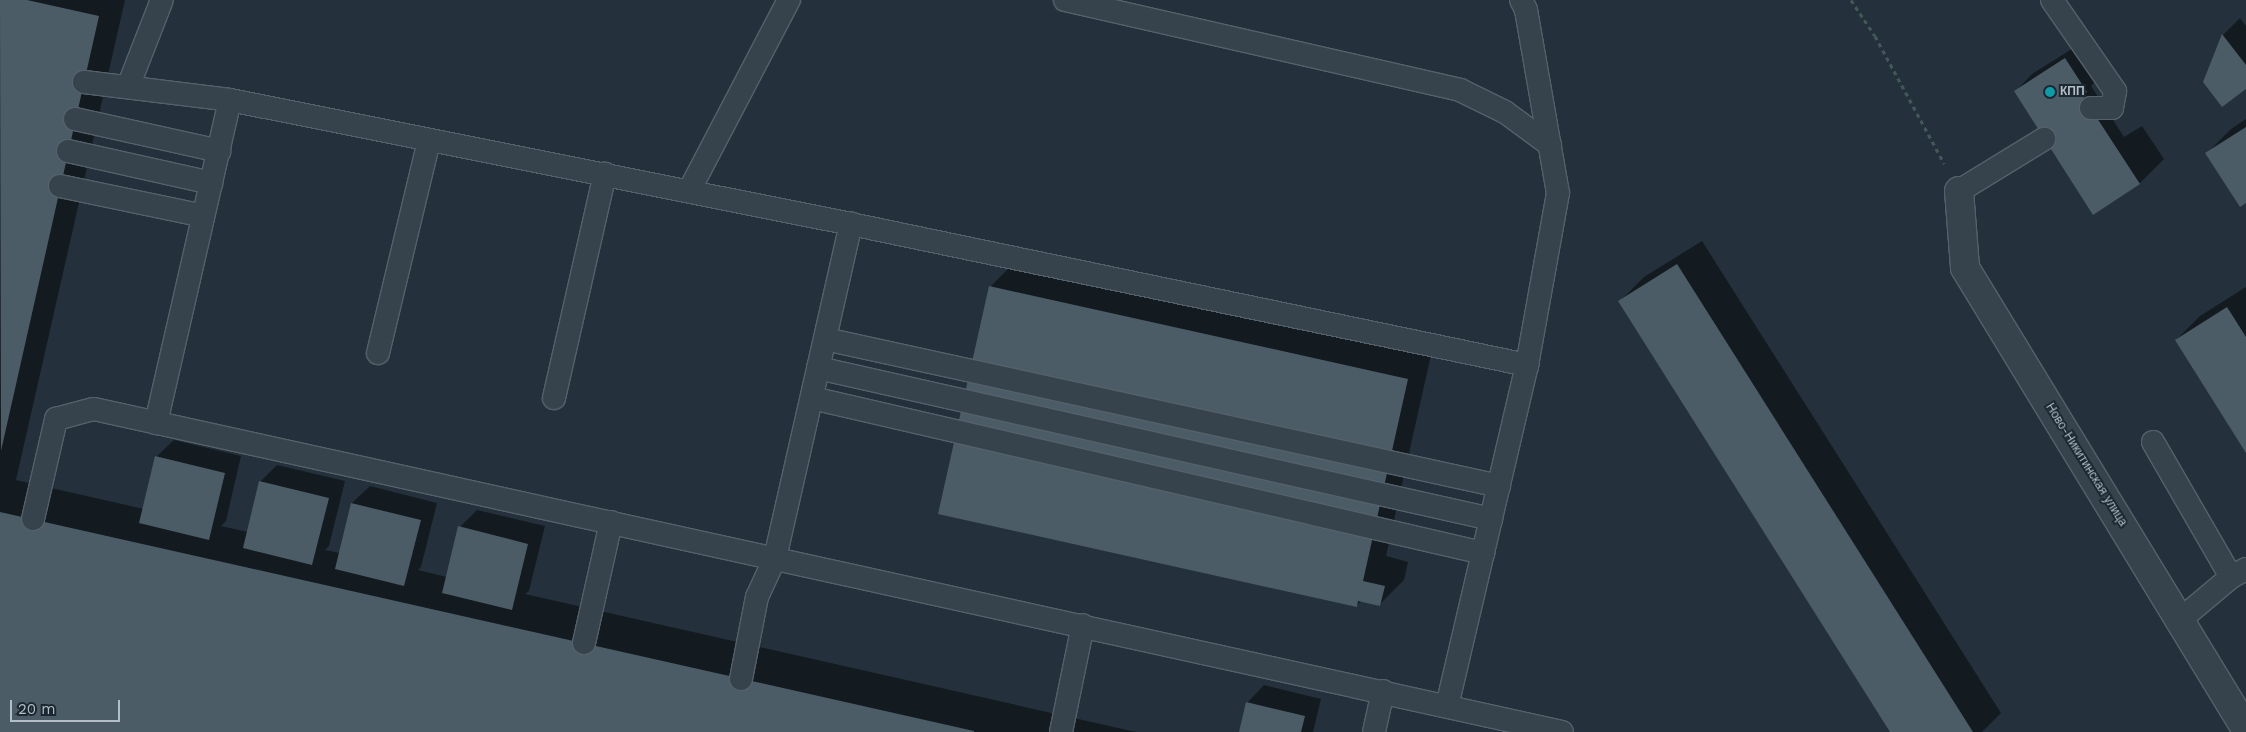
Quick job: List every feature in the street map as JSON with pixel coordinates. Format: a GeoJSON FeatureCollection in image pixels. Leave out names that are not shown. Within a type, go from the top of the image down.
{"type":"FeatureCollection","features":[{"type":"Feature","properties":{"kind":"street","name":"Ново-Никитинская улица"},"geometry":{"type":"LineString","coordinates":[[1959,191],[1965,268],[2181,619],[2246,729]]}},
{"type":"Feature","properties":{"kind":"lane"},"geometry":{"type":"LineString","coordinates":[[128,87],[162,0]]}},
{"type":"Feature","properties":{"kind":"lane"},"geometry":{"type":"LineString","coordinates":[[689,191],[789,0]]}},
{"type":"Feature","properties":{"kind":"lane"},"geometry":{"type":"LineString","coordinates":[[1065,0],[1460,90],[1506,112],[1550,146]]}},
{"type":"Feature","properties":{"kind":"lane"},"geometry":{"type":"LineString","coordinates":[[1447,706],[1528,365],[1558,193],[1526,10],[1521,0]]}},
{"type":"Feature","properties":{"kind":"lane"},"geometry":{"type":"LineString","coordinates":[[2052,0],[2115,92],[2112,108],[2091,108]]}},
{"type":"Feature","properties":{"kind":"lane"},"geometry":{"type":"LineString","coordinates":[[84,82],[230,100],[851,224],[1528,365]]}},
{"type":"Feature","properties":{"kind":"lane"},"geometry":{"type":"LineString","coordinates":[[156,422],[230,100]]}},
{"type":"Feature","properties":{"kind":"lane"},"geometry":{"type":"LineString","coordinates":[[75,119],[219,151]]}},
{"type":"Feature","properties":{"kind":"lane"},"geometry":{"type":"LineString","coordinates":[[1959,191],[2044,139]]}},
{"type":"Feature","properties":{"kind":"lane"},"geometry":{"type":"LineString","coordinates":[[378,353],[429,140]]}},
{"type":"Feature","properties":{"kind":"lane"},"geometry":{"type":"LineString","coordinates":[[68,151],[211,183]]}},
{"type":"Feature","properties":{"kind":"lane"},"geometry":{"type":"LineString","coordinates":[[554,398],[604,174]]}},
{"type":"Feature","properties":{"kind":"lane"},"geometry":{"type":"LineString","coordinates":[[60,186],[204,216]]}},
{"type":"Feature","properties":{"kind":"lane"},"geometry":{"type":"LineString","coordinates":[[741,679],[757,597],[775,558],[851,224]]}},
{"type":"Feature","properties":{"kind":"lane"},"geometry":{"type":"LineString","coordinates":[[825,339],[1499,486]]}},
{"type":"Feature","properties":{"kind":"lane"},"geometry":{"type":"LineString","coordinates":[[818,368],[1491,518]]}},
{"type":"Feature","properties":{"kind":"lane"},"geometry":{"type":"LineString","coordinates":[[812,398],[1483,553]]}},
{"type":"Feature","properties":{"kind":"lane"},"geometry":{"type":"LineString","coordinates":[[33,519],[56,419],[94,409],[1383,691],[1562,732]]}},
{"type":"Feature","properties":{"kind":"lane"},"geometry":{"type":"LineString","coordinates":[[2153,442],[2238,573],[2181,619]]}},
{"type":"Feature","properties":{"kind":"lane"},"geometry":{"type":"LineString","coordinates":[[584,643],[611,522]]}},
{"type":"Feature","properties":{"kind":"lane"},"geometry":{"type":"LineString","coordinates":[[1061,732],[1083,625]]}},
{"type":"Feature","properties":{"kind":"lane"},"geometry":{"type":"LineString","coordinates":[[1374,732],[1383,691]]}},
{"type":"Feature","properties":{"kind":"path"},"geometry":{"type":"LineString","coordinates":[[1852,0],[1875,36],[1959,191]]}},
{"type":"Feature","properties":{"kind":"building"},"geometry":{"type":"Polygon","coordinates":[[[0,0],[27,0],[99,16],[1,451],[0,0]]]}},
{"type":"Feature","properties":{"kind":"building"},"geometry":{"type":"Polygon","coordinates":[[[2222,34],[2246,65],[2246,89],[2222,107],[2203,82],[2222,34]]]}},
{"type":"Feature","properties":{"kind":"building"},"geometry":{"type":"Polygon","coordinates":[[[2065,58],[2087,92],[2082,95],[2140,184],[2093,215],[2014,91],[2065,58]]]}},
{"type":"Feature","properties":{"kind":"building"},"geometry":{"type":"Polygon","coordinates":[[[2246,127],[2246,203],[2240,207],[2205,153],[2246,127]]]}},
{"type":"Feature","properties":{"kind":"building"},"geometry":{"type":"Polygon","coordinates":[[[1677,264],[1973,732],[1890,732],[1618,301],[1677,264]]]}},
{"type":"Feature","properties":{"kind":"building"},"geometry":{"type":"Polygon","coordinates":[[[989,286],[1408,379],[1363,581],[1385,586],[1380,606],[1358,601],[1357,607],[938,514],[989,286]]]}},
{"type":"Feature","properties":{"kind":"building"},"geometry":{"type":"Polygon","coordinates":[[[2227,307],[2246,337],[2246,453],[2175,340],[2227,307]]]}},
{"type":"Feature","properties":{"kind":"building"},"geometry":{"type":"Polygon","coordinates":[[[155,456],[225,473],[209,540],[139,523],[155,456]]]}},
{"type":"Feature","properties":{"kind":"building"},"geometry":{"type":"Polygon","coordinates":[[[259,481],[329,498],[312,565],[243,548],[259,481]]]}},
{"type":"Feature","properties":{"kind":"building"},"geometry":{"type":"Polygon","coordinates":[[[351,503],[421,520],[404,586],[335,569],[351,503]]]}},
{"type":"Feature","properties":{"kind":"building"},"geometry":{"type":"Polygon","coordinates":[[[0,512],[974,731],[974,732],[0,732],[0,512]]]}},
{"type":"Feature","properties":{"kind":"building"},"geometry":{"type":"Polygon","coordinates":[[[458,526],[528,544],[512,610],[442,593],[458,526]]]}},
{"type":"Feature","properties":{"kind":"building"},"geometry":{"type":"Polygon","coordinates":[[[1246,702],[1305,716],[1301,732],[1239,732],[1246,702]]]}},
{"type":"Feature","properties":{"kind":"place","name":"КПП"},"geometry":{"type":"Point","coordinates":[2050,92]}}]}
